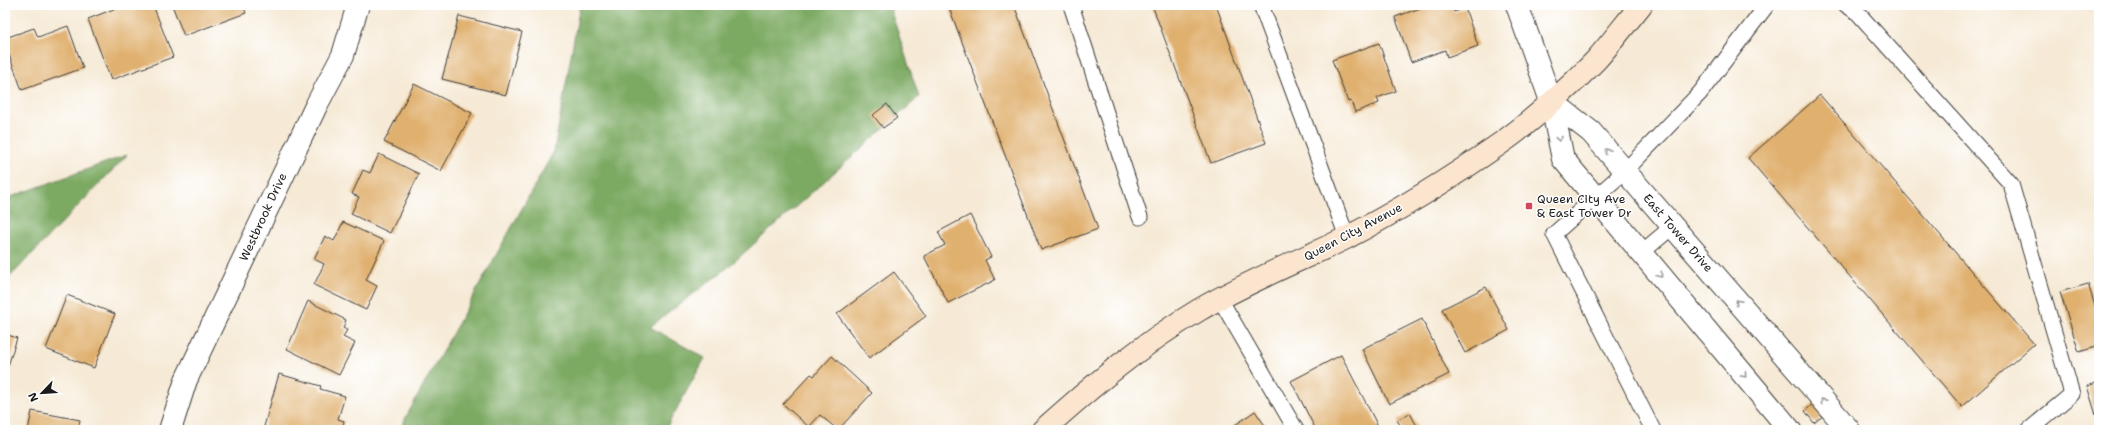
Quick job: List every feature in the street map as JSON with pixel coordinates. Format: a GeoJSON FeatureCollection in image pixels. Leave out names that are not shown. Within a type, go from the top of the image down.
{"type":"FeatureCollection","features":[{"type":"Feature","properties":{"kind":"main road","name":"Queen City Avenue"},"geometry":{"type":"LineString","coordinates":[[1043,430],[1090,388],[1153,340],[1220,299],[1346,237],[1423,194],[1505,140],[1551,101],[1595,60],[1641,5]]}},
{"type":"Feature","properties":{"kind":"street","name":"Westbrook Drive"},"geometry":{"type":"LineString","coordinates":[[170,430],[186,380],[312,114],[343,55],[358,5]]}},
{"type":"Feature","properties":{"kind":"street"},"geometry":{"type":"LineString","coordinates":[[1517,5],[1551,101],[1563,159],[1790,430]]}},
{"type":"Feature","properties":{"kind":"street","name":"East Tower Drive"},"geometry":{"type":"LineString","coordinates":[[1551,101],[1591,132],[1848,430]]}},
{"type":"Feature","properties":{"kind":"lane"},"geometry":{"type":"LineString","coordinates":[[1071,5],[1140,217]]}},
{"type":"Feature","properties":{"kind":"lane"},"geometry":{"type":"LineString","coordinates":[[1261,5],[1346,237]]}},
{"type":"Feature","properties":{"kind":"lane"},"geometry":{"type":"LineString","coordinates":[[1653,430],[1554,234],[1625,171],[1700,93],[1767,5]]}},
{"type":"Feature","properties":{"kind":"lane"},"geometry":{"type":"LineString","coordinates":[[1846,5],[1857,12],[2011,184],[2072,394],[2029,430]]}},
{"type":"Feature","properties":{"kind":"lane"},"geometry":{"type":"LineString","coordinates":[[1641,253],[1672,227]]}},
{"type":"Feature","properties":{"kind":"lane"},"geometry":{"type":"LineString","coordinates":[[1220,299],[1296,430]]}},
{"type":"Feature","properties":{"kind":"green space"},"geometry":{"type":"Polygon","coordinates":[[[580,5],[889,5],[919,97],[727,268],[650,327],[705,358],[665,430],[401,430],[406,417],[554,151],[580,5]]]}},
{"type":"Feature","properties":{"kind":"green space"},"geometry":{"type":"Polygon","coordinates":[[[127,155],[5,282],[5,199],[127,155]]]}},
{"type":"Feature","properties":{"kind":"building"},"geometry":{"type":"Polygon","coordinates":[[[124,5],[153,5],[173,57],[111,80],[88,19],[124,5]]]}},
{"type":"Feature","properties":{"kind":"building"},"geometry":{"type":"Polygon","coordinates":[[[172,5],[243,5],[246,13],[184,36],[172,5]]]}},
{"type":"Feature","properties":{"kind":"building"},"geometry":{"type":"Polygon","coordinates":[[[948,5],[1014,5],[1098,229],[1041,250],[948,5]]]}},
{"type":"Feature","properties":{"kind":"building"},"geometry":{"type":"Polygon","coordinates":[[[1152,5],[1216,5],[1266,143],[1211,163],[1152,5]]]}},
{"type":"Feature","properties":{"kind":"building"},"geometry":{"type":"Polygon","coordinates":[[[1429,5],[1451,5],[1454,12],[1465,8],[1478,46],[1447,57],[1445,50],[1411,62],[1395,17],[1429,5]]]}},
{"type":"Feature","properties":{"kind":"building"},"geometry":{"type":"Polygon","coordinates":[[[459,16],[522,32],[506,95],[442,79],[459,16]]]}},
{"type":"Feature","properties":{"kind":"building"},"geometry":{"type":"Polygon","coordinates":[[[68,26],[83,68],[22,90],[5,44],[5,38],[34,28],[38,37],[68,26]]]}},
{"type":"Feature","properties":{"kind":"building"},"geometry":{"type":"Polygon","coordinates":[[[1379,43],[1396,91],[1377,98],[1379,103],[1355,112],[1351,101],[1348,102],[1332,60],[1379,43]]]}},
{"type":"Feature","properties":{"kind":"building"},"geometry":{"type":"Polygon","coordinates":[[[414,84],[472,113],[441,171],[384,142],[414,84]]]}},
{"type":"Feature","properties":{"kind":"building"},"geometry":{"type":"Polygon","coordinates":[[[1820,95],[2034,344],[1962,407],[1748,158],[1820,95]]]}},
{"type":"Feature","properties":{"kind":"building"},"geometry":{"type":"Polygon","coordinates":[[[887,104],[897,118],[883,128],[873,115],[887,104]]]}},
{"type":"Feature","properties":{"kind":"building"},"geometry":{"type":"Polygon","coordinates":[[[379,154],[419,174],[390,233],[351,214],[359,197],[352,194],[363,170],[370,173],[379,154]]]}},
{"type":"Feature","properties":{"kind":"building"},"geometry":{"type":"Polygon","coordinates":[[[970,215],[991,257],[985,260],[995,280],[948,303],[924,256],[945,245],[938,232],[970,215]]]}},
{"type":"Feature","properties":{"kind":"building"},"geometry":{"type":"Polygon","coordinates":[[[343,222],[384,241],[366,280],[377,286],[366,310],[314,285],[324,264],[314,259],[325,236],[334,241],[343,222]]]}},
{"type":"Feature","properties":{"kind":"building"},"geometry":{"type":"Polygon","coordinates":[[[894,272],[926,316],[869,358],[837,314],[894,272]]]}},
{"type":"Feature","properties":{"kind":"building"},"geometry":{"type":"Polygon","coordinates":[[[2088,284],[2099,319],[2099,346],[2079,352],[2060,292],[2088,284]]]}},
{"type":"Feature","properties":{"kind":"building"},"geometry":{"type":"Polygon","coordinates":[[[1486,287],[1509,330],[1465,353],[1442,309],[1486,287]]]}},
{"type":"Feature","properties":{"kind":"building"},"geometry":{"type":"Polygon","coordinates":[[[67,295],[115,314],[94,368],[46,349],[67,295]]]}},
{"type":"Feature","properties":{"kind":"building"},"geometry":{"type":"Polygon","coordinates":[[[308,301],[346,320],[343,328],[347,330],[343,337],[355,343],[339,375],[287,349],[308,301]]]}},
{"type":"Feature","properties":{"kind":"building"},"geometry":{"type":"Polygon","coordinates":[[[1422,319],[1449,374],[1389,404],[1362,349],[1422,319]]]}},
{"type":"Feature","properties":{"kind":"building"},"geometry":{"type":"Polygon","coordinates":[[[5,334],[17,338],[6,372],[5,371],[5,334]]]}},
{"type":"Feature","properties":{"kind":"building"},"geometry":{"type":"Polygon","coordinates":[[[1341,355],[1380,430],[1316,430],[1291,381],[1341,355]]]}},
{"type":"Feature","properties":{"kind":"building"},"geometry":{"type":"Polygon","coordinates":[[[832,356],[872,393],[838,430],[820,415],[809,427],[783,404],[811,374],[814,376],[832,356]]]}},
{"type":"Feature","properties":{"kind":"building"},"geometry":{"type":"Polygon","coordinates":[[[279,374],[321,386],[320,389],[345,396],[338,419],[344,421],[342,430],[263,430],[279,374]]]}},
{"type":"Feature","properties":{"kind":"building"},"geometry":{"type":"Polygon","coordinates":[[[2099,382],[2099,414],[2096,415],[2087,386],[2099,382]]]}},
{"type":"Feature","properties":{"kind":"building"},"geometry":{"type":"Polygon","coordinates":[[[1815,402],[1825,414],[1814,423],[1805,411],[1815,402]]]}},
{"type":"Feature","properties":{"kind":"building"},"geometry":{"type":"Polygon","coordinates":[[[32,411],[80,420],[78,430],[28,430],[32,411]]]}},
{"type":"Feature","properties":{"kind":"building"},"geometry":{"type":"Polygon","coordinates":[[[1255,411],[1268,430],[1228,430],[1255,411]]]}},
{"type":"Feature","properties":{"kind":"building"},"geometry":{"type":"Polygon","coordinates":[[[1410,413],[1419,430],[1403,430],[1397,420],[1410,413]]]}},
{"type":"Feature","properties":{"kind":"place","name":"Queen City Ave & East Tower Dr"},"geometry":{"type":"Point","coordinates":[1529,206]}}]}
